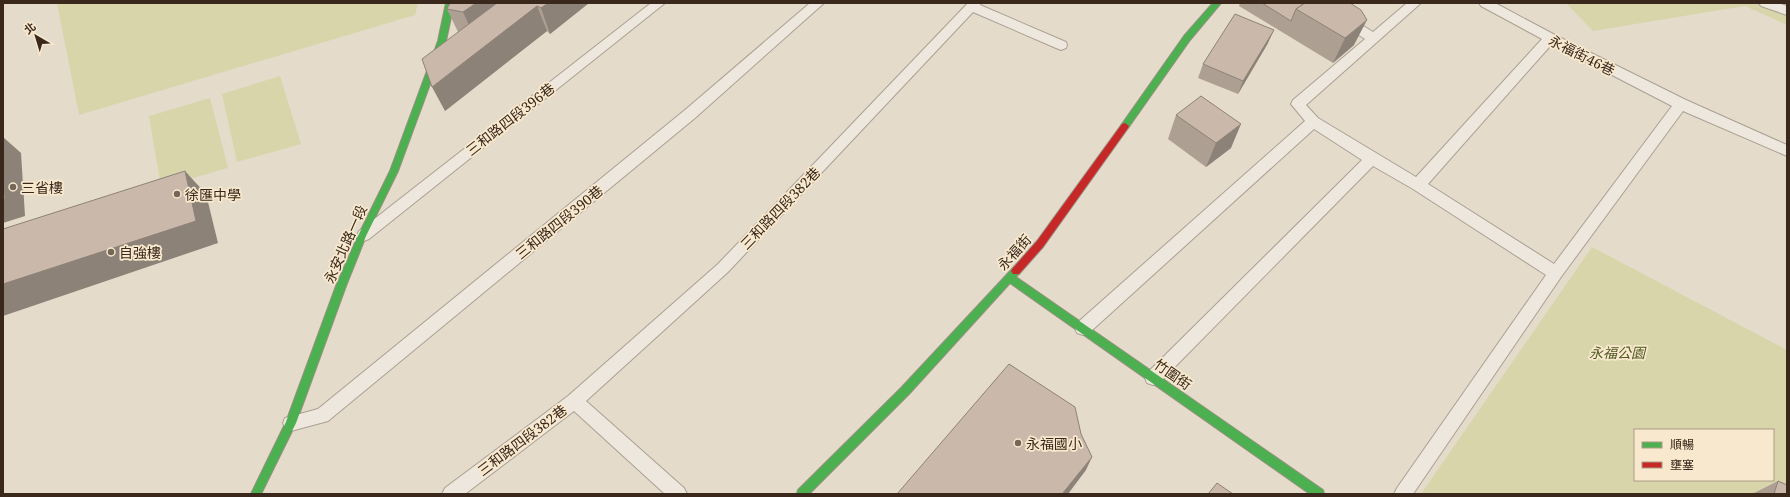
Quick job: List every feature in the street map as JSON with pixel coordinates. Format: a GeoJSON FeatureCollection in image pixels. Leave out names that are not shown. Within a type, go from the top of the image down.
{"type":"FeatureCollection","features":[{"type":"Feature","properties":{"kind":"street","name":"永安北路一段"},"geometry":{"type":"LineString","coordinates":[[256,494],[290,423],[341,286],[362,236],[394,171],[442,41],[450,3]]}},
{"type":"Feature","properties":{"kind":"street","name":"永福街"},"geometry":{"type":"LineString","coordinates":[[802,494],[905,391],[1040,244],[1187,38],[1217,3]]}},
{"type":"Feature","properties":{"kind":"street","name":"竹圍街"},"geometry":{"type":"LineString","coordinates":[[1010,278],[1319,494]]}},
{"type":"Feature","properties":{"kind":"lane","name":"三和路四段396巷"},"geometry":{"type":"LineString","coordinates":[[362,236],[658,3]]}},
{"type":"Feature","properties":{"kind":"lane","name":"三和路四段390巷"},"geometry":{"type":"LineString","coordinates":[[290,423],[322,416],[690,114],[818,3]]}},
{"type":"Feature","properties":{"kind":"lane"},"geometry":{"type":"LineString","coordinates":[[1317,3],[1374,39]]}},
{"type":"Feature","properties":{"kind":"lane"},"geometry":{"type":"LineString","coordinates":[[1416,3],[1298,104],[1313,122],[1372,159],[1418,185],[1556,273]]}},
{"type":"Feature","properties":{"kind":"lane","name":"永福街46巷"},"geometry":{"type":"LineString","coordinates":[[1485,3],[1550,38],[1681,104],[1787,151]]}},
{"type":"Feature","properties":{"kind":"lane"},"geometry":{"type":"LineString","coordinates":[[1765,3],[1787,12]]}},
{"type":"Feature","properties":{"kind":"lane"},"geometry":{"type":"LineString","coordinates":[[974,5],[1061,44]]}},
{"type":"Feature","properties":{"kind":"lane","name":"三和路四段382巷"},"geometry":{"type":"LineString","coordinates":[[451,494],[574,401],[723,268],[974,5]]}},
{"type":"Feature","properties":{"kind":"lane"},"geometry":{"type":"LineString","coordinates":[[1418,185],[1550,38]]}},
{"type":"Feature","properties":{"kind":"lane"},"geometry":{"type":"LineString","coordinates":[[429,78],[447,64]]}},
{"type":"Feature","properties":{"kind":"lane"},"geometry":{"type":"LineString","coordinates":[[1403,494],[1556,273],[1681,104]]}},
{"type":"Feature","properties":{"kind":"lane"},"geometry":{"type":"LineString","coordinates":[[1082,328],[1313,122]]}},
{"type":"Feature","properties":{"kind":"lane"},"geometry":{"type":"LineString","coordinates":[[1153,378],[1372,159]]}},
{"type":"Feature","properties":{"kind":"lane","name":"三和路四段382巷"},"geometry":{"type":"LineString","coordinates":[[574,401],[678,494]]}},
{"type":"Feature","properties":{"kind":"green space"},"geometry":{"type":"Polygon","coordinates":[[[57,3],[418,3],[415,15],[79,115],[57,3]]]}},
{"type":"Feature","properties":{"kind":"green space"},"geometry":{"type":"Polygon","coordinates":[[[1566,3],[1787,3],[1787,25],[1745,6],[1593,31],[1566,3]]]}},
{"type":"Feature","properties":{"kind":"green space"},"geometry":{"type":"Polygon","coordinates":[[[280,76],[301,144],[237,162],[222,94],[280,76]]]}},
{"type":"Feature","properties":{"kind":"green space"},"geometry":{"type":"Polygon","coordinates":[[[210,98],[228,168],[161,187],[149,116],[210,98]]]}},
{"type":"Feature","properties":{"kind":"green space","name":"永福公園"},"geometry":{"type":"Polygon","coordinates":[[[1592,247],[1787,350],[1787,494],[1421,494],[1592,247]]]}},
{"type":"Feature","properties":{"kind":"building"},"geometry":{"type":"Polygon","coordinates":[[[450,3],[476,3],[463,12],[447,9],[450,3]]]}},
{"type":"Feature","properties":{"kind":"building"},"geometry":{"type":"Polygon","coordinates":[[[497,3],[548,3],[541,8],[537,6],[432,87],[422,59],[497,3]]]}},
{"type":"Feature","properties":{"kind":"building"},"geometry":{"type":"Polygon","coordinates":[[[1262,3],[1305,3],[1296,9],[1291,21],[1262,3]]]}},
{"type":"Feature","properties":{"kind":"building"},"geometry":{"type":"Polygon","coordinates":[[[1305,3],[1350,3],[1361,10],[1367,20],[1345,38],[1296,9],[1305,3]]]}},
{"type":"Feature","properties":{"kind":"building"},"geometry":{"type":"Polygon","coordinates":[[[1235,14],[1274,30],[1243,81],[1203,64],[1235,14]]]}},
{"type":"Feature","properties":{"kind":"building"},"geometry":{"type":"Polygon","coordinates":[[[1201,96],[1241,124],[1216,143],[1176,115],[1201,96]]]}},
{"type":"Feature","properties":{"kind":"building"},"geometry":{"type":"Polygon","coordinates":[[[3,169],[5,199],[3,199],[3,169]]]}},
{"type":"Feature","properties":{"kind":"building"},"geometry":{"type":"Polygon","coordinates":[[[185,171],[196,221],[3,284],[3,229],[185,171]]]}},
{"type":"Feature","properties":{"kind":"building"},"geometry":{"type":"Polygon","coordinates":[[[1009,364],[1075,407],[1081,434],[1092,457],[1062,494],[897,494],[1009,364]]]}},
{"type":"Feature","properties":{"kind":"building"},"geometry":{"type":"Polygon","coordinates":[[[1778,481],[1787,485],[1787,494],[1774,494],[1778,481]]]}},
{"type":"Feature","properties":{"kind":"building"},"geometry":{"type":"Polygon","coordinates":[[[1217,483],[1233,494],[1208,494],[1217,483]]]}},
{"type":"Feature","properties":{"kind":"traffic: fast"},"geometry":{"type":"LineString","coordinates":[[256,494],[291,423],[341,286],[362,236],[394,171],[442,41],[450,3]]}},
{"type":"Feature","properties":{"kind":"traffic: fast"},"geometry":{"type":"LineString","coordinates":[[1125,126],[1187,38],[1217,3]]}},
{"type":"Feature","properties":{"kind":"traffic: fast"},"geometry":{"type":"LineString","coordinates":[[802,494],[905,391],[1016,271]]}},
{"type":"Feature","properties":{"kind":"traffic: fast"},"geometry":{"type":"LineString","coordinates":[[1010,278],[1319,494]]}},
{"type":"Feature","properties":{"kind":"traffic: jam"},"geometry":{"type":"LineString","coordinates":[[1016,271],[1040,244],[1125,126]]}},
{"type":"Feature","properties":{"kind":"place","name":"三省樓"},"geometry":{"type":"Point","coordinates":[13,187]}},
{"type":"Feature","properties":{"kind":"place","name":"徐匯中學"},"geometry":{"type":"Point","coordinates":[177,194]}},
{"type":"Feature","properties":{"kind":"place","name":"自強樓"},"geometry":{"type":"Point","coordinates":[111,252]}},
{"type":"Feature","properties":{"kind":"place","name":"永福國小"},"geometry":{"type":"Point","coordinates":[1018,443]}}]}
